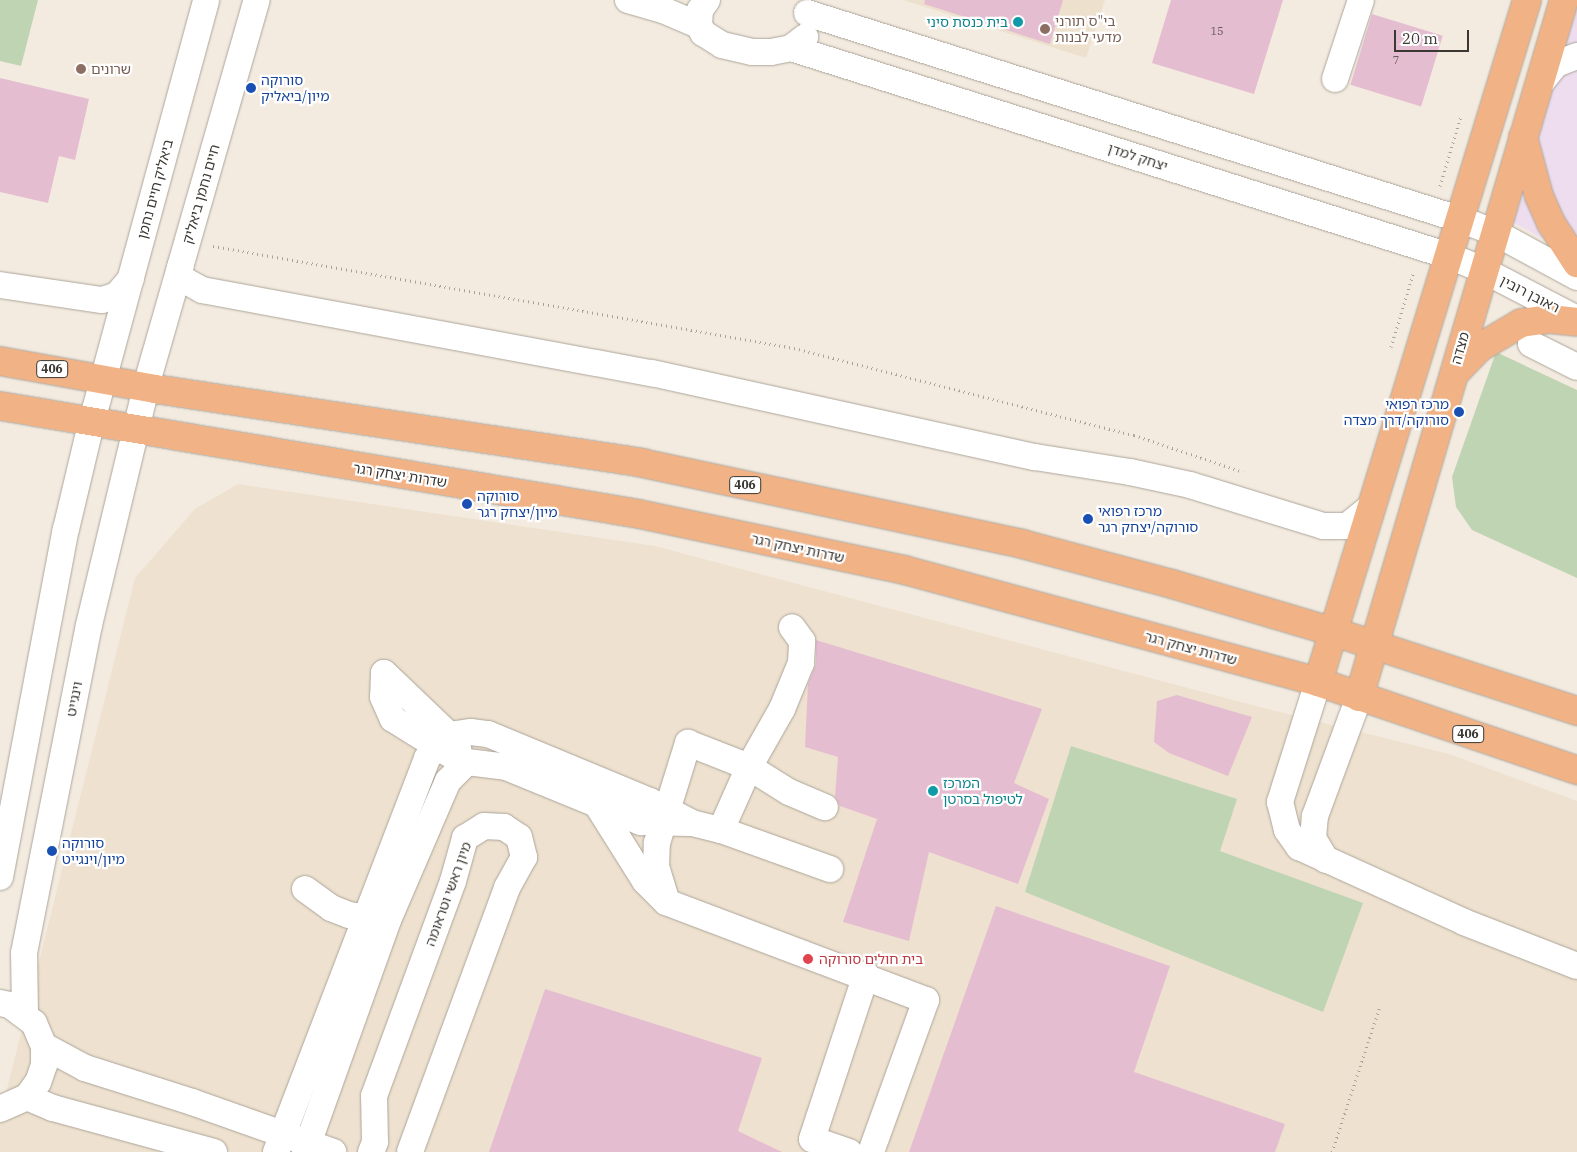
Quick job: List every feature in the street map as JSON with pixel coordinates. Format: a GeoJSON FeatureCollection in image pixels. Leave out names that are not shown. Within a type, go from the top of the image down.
{"type":"FeatureCollection","features":[{"type":"Feature","properties":{"kind":"main road"},"geometry":{"type":"LineString","coordinates":[[1318,682],[1449,256],[1462,220],[1528,0]]}},
{"type":"Feature","properties":{"kind":"main road","name":"מצדה"},"geometry":{"type":"LineString","coordinates":[[1359,697],[1494,232],[1564,0]]}},
{"type":"Feature","properties":{"kind":"main road"},"geometry":{"type":"LineString","coordinates":[[1523,137],[1539,196],[1551,223],[1577,263]]}},
{"type":"Feature","properties":{"kind":"main road"},"geometry":{"type":"LineString","coordinates":[[1452,376],[1479,348],[1521,323],[1577,320]]}},
{"type":"Feature","properties":{"kind":"main road","name":"406"},"geometry":{"type":"LineString","coordinates":[[0,361],[104,378],[146,388],[642,463],[1022,544],[1334,632],[1577,711]]}},
{"type":"Feature","properties":{"kind":"main road","name":"שדרות יצחק רגר"},"geometry":{"type":"LineString","coordinates":[[0,406],[137,431],[639,514],[894,568],[1318,682],[1577,770]]}},
{"type":"Feature","properties":{"kind":"street"},"geometry":{"type":"LineString","coordinates":[[628,0],[663,10],[699,25],[711,40],[736,49],[771,52],[792,48],[805,37],[809,25],[801,6]]}},
{"type":"Feature","properties":{"kind":"street"},"geometry":{"type":"LineString","coordinates":[[699,25],[700,10],[707,0]]}},
{"type":"Feature","properties":{"kind":"street"},"geometry":{"type":"LineString","coordinates":[[1335,79],[1361,0]]}},
{"type":"Feature","properties":{"kind":"street","name":"ביאליק חיים נחמן"},"geometry":{"type":"LineString","coordinates":[[104,378],[205,1]]}},
{"type":"Feature","properties":{"kind":"street"},"geometry":{"type":"LineString","coordinates":[[801,6],[1462,220],[1494,232],[1577,278]]}},
{"type":"Feature","properties":{"kind":"street","name":"חיים נחמן ביאליק"},"geometry":{"type":"LineString","coordinates":[[146,388],[257,7]]}},
{"type":"Feature","properties":{"kind":"street","name":"יצחק למדן"},"geometry":{"type":"LineString","coordinates":[[792,48],[1449,256],[1483,270]]}},
{"type":"Feature","properties":{"kind":"street"},"geometry":{"type":"LineString","coordinates":[[1539,85],[1556,64],[1577,56]]}},
{"type":"Feature","properties":{"kind":"street"},"geometry":{"type":"LineString","coordinates":[[184,253],[179,272],[184,280],[202,290],[634,370],[1035,457],[1139,474],[1190,485],[1323,526],[1347,526],[1373,505]]}},
{"type":"Feature","properties":{"kind":"street","name":"ראובן רובין"},"geometry":{"type":"LineString","coordinates":[[1483,270],[1577,320]]}},
{"type":"Feature","properties":{"kind":"street"},"geometry":{"type":"LineString","coordinates":[[0,285],[102,300],[117,295],[131,279]]}},
{"type":"Feature","properties":{"kind":"street"},"geometry":{"type":"LineString","coordinates":[[1531,344],[1577,367]]}},
{"type":"Feature","properties":{"kind":"street"},"geometry":{"type":"LineString","coordinates":[[0,877],[4,825],[66,529],[91,422],[104,378]]}},
{"type":"Feature","properties":{"kind":"street","name":"וינגייט"},"geometry":{"type":"LineString","coordinates":[[25,1014],[24,953],[34,900],[90,625],[146,388]]}},
{"type":"Feature","properties":{"kind":"street"},"geometry":{"type":"LineString","coordinates":[[721,830],[749,767],[782,709],[801,663],[802,641],[792,627]]}},
{"type":"Feature","properties":{"kind":"street"},"geometry":{"type":"LineString","coordinates":[[1318,682],[1280,802],[1287,830],[1299,847],[1464,922],[1577,966]]}},
{"type":"Feature","properties":{"kind":"street"},"geometry":{"type":"LineString","coordinates":[[1326,860],[1313,838],[1315,816],[1359,697]]}},
{"type":"Feature","properties":{"kind":"street"},"geometry":{"type":"LineString","coordinates":[[307,1147],[374,916],[427,758],[442,742],[471,732],[488,734],[656,814]]}},
{"type":"Feature","properties":{"kind":"street"},"geometry":{"type":"LineString","coordinates":[[442,742],[466,762],[506,767],[596,803],[656,814],[721,830],[830,869]]}},
{"type":"Feature","properties":{"kind":"street"},"geometry":{"type":"LineString","coordinates":[[637,868],[636,842],[656,814],[688,743],[749,767],[789,792],[825,807]]}},
{"type":"Feature","properties":{"kind":"street"},"geometry":{"type":"LineString","coordinates":[[280,1143],[374,916],[448,781],[466,762]]}},
{"type":"Feature","properties":{"kind":"street"},"geometry":{"type":"LineString","coordinates":[[596,803],[637,868],[666,902],[866,975],[926,1000],[871,1152]]}},
{"type":"Feature","properties":{"kind":"street"},"geometry":{"type":"LineString","coordinates":[[656,814],[656,867],[666,902]]}},
{"type":"Feature","properties":{"kind":"street","name":"מיון ראשי וטראומה"},"geometry":{"type":"LineString","coordinates":[[371,1152],[375,1142],[374,1096],[454,881],[465,838],[484,826],[504,827],[520,838],[524,857],[507,888],[414,1151]]}},
{"type":"Feature","properties":{"kind":"street"},"geometry":{"type":"LineString","coordinates":[[849,1152],[812,1139],[866,975]]}},
{"type":"Feature","properties":{"kind":"street"},"geometry":{"type":"LineString","coordinates":[[0,1003],[25,1014],[34,1023],[44,1046],[44,1065],[38,1082],[8,1107]]}},
{"type":"Feature","properties":{"kind":"street"},"geometry":{"type":"LineString","coordinates":[[44,1046],[85,1068],[280,1143],[332,1152]]}},
{"type":"Feature","properties":{"kind":"street"},"geometry":{"type":"LineString","coordinates":[[8,1107],[53,1108],[206,1151]]}},
{"type":"Feature","properties":{"kind":"path"},"geometry":{"type":"LineString","coordinates":[[184,253],[794,348],[1134,435],[1248,474]]}},
{"type":"Feature","properties":{"kind":"path"},"geometry":{"type":"LineString","coordinates":[[1332,1152],[1379,1009]]}},
{"type":"Feature","properties":{"kind":"shaded area","name":"בי\"ס תורני מדעי לבנות"},"geometry":{"type":"Polygon","coordinates":[[[903,0],[1105,0],[1086,58],[903,0]]]}},
{"type":"Feature","properties":{"kind":"shaded area"},"geometry":{"type":"Polygon","coordinates":[[[1577,0],[1577,258],[1511,221],[1577,0]]]}},
{"type":"Feature","properties":{"kind":"shaded area","name":"בית חולים סורוקה"},"geometry":{"type":"Polygon","coordinates":[[[238,484],[655,546],[1252,705],[1449,754],[1577,801],[1577,1152],[0,1152],[0,1117],[135,578],[195,509],[238,484]]]}},
{"type":"Feature","properties":{"kind":"green space"},"geometry":{"type":"Polygon","coordinates":[[[0,0],[38,0],[21,66],[0,61],[0,0]]]}},
{"type":"Feature","properties":{"kind":"green space"},"geometry":{"type":"Polygon","coordinates":[[[1496,352],[1577,390],[1577,578],[1472,530],[1456,507],[1452,477],[1496,352]]]}},
{"type":"Feature","properties":{"kind":"green space"},"geometry":{"type":"Polygon","coordinates":[[[1071,746],[1237,799],[1220,851],[1363,903],[1323,1012],[1025,892],[1071,746]]]}},
{"type":"Feature","properties":{"kind":"building","name":"בית כנסת סיני"},"geometry":{"type":"Polygon","coordinates":[[[925,0],[1063,0],[1050,44],[924,4],[925,0]]]}},
{"type":"Feature","properties":{"kind":"building"},"geometry":{"type":"Polygon","coordinates":[[[1171,0],[1283,0],[1254,94],[1152,63],[1171,0]]]}},
{"type":"Feature","properties":{"kind":"building"},"geometry":{"type":"Polygon","coordinates":[[[1372,14],[1443,36],[1421,106],[1350,85],[1372,14]]]}},
{"type":"Feature","properties":{"kind":"building"},"geometry":{"type":"Polygon","coordinates":[[[0,78],[89,99],[75,160],[59,156],[48,203],[0,192],[0,78]]]}},
{"type":"Feature","properties":{"kind":"building","name":"המרכז לטיפול בסרטן"},"geometry":{"type":"Polygon","coordinates":[[[816,640],[1042,709],[1014,783],[1049,799],[1018,884],[929,852],[909,941],[843,922],[877,819],[840,806],[835,796],[838,757],[805,747],[808,684],[816,664],[816,640]]]}},
{"type":"Feature","properties":{"kind":"building"},"geometry":{"type":"Polygon","coordinates":[[[1177,695],[1252,717],[1228,776],[1169,753],[1154,742],[1157,701],[1177,695]]]}},
{"type":"Feature","properties":{"kind":"building"},"geometry":{"type":"Polygon","coordinates":[[[996,906],[1170,966],[1134,1072],[1285,1124],[1275,1152],[909,1152],[996,906]]]}},
{"type":"Feature","properties":{"kind":"building"},"geometry":{"type":"Polygon","coordinates":[[[545,989],[762,1058],[738,1131],[782,1152],[489,1152],[545,989]]]}},
{"type":"Feature","properties":{"kind":"place","name":"בית כנסת סיני"},"geometry":{"type":"Point","coordinates":[1018,22]}},
{"type":"Feature","properties":{"kind":"place","name":"בי\"ס תורני מדעי לבנות"},"geometry":{"type":"Point","coordinates":[1045,29]}},
{"type":"Feature","properties":{"kind":"place","name":"שרונים"},"geometry":{"type":"Point","coordinates":[81,69]}},
{"type":"Feature","properties":{"kind":"place","name":"סורוקה מיון/ביאליק"},"geometry":{"type":"Point","coordinates":[251,88]}},
{"type":"Feature","properties":{"kind":"place","name":"מרכז רפואי סורוקה/דרך מצדה"},"geometry":{"type":"Point","coordinates":[1459,412]}},
{"type":"Feature","properties":{"kind":"place","name":"סורוקה מיון/יצחק רגר"},"geometry":{"type":"Point","coordinates":[467,504]}},
{"type":"Feature","properties":{"kind":"place","name":"מרכז רפואי סורוקה/יצחק רגר"},"geometry":{"type":"Point","coordinates":[1088,519]}},
{"type":"Feature","properties":{"kind":"place","name":"המרכז לטיפול בסרטן"},"geometry":{"type":"Point","coordinates":[933,791]}},
{"type":"Feature","properties":{"kind":"place","name":"סורוקה מיון/וינגייט"},"geometry":{"type":"Point","coordinates":[52,851]}},
{"type":"Feature","properties":{"kind":"place","name":"בית חולים סורוקה"},"geometry":{"type":"Point","coordinates":[808,959]}}]}
